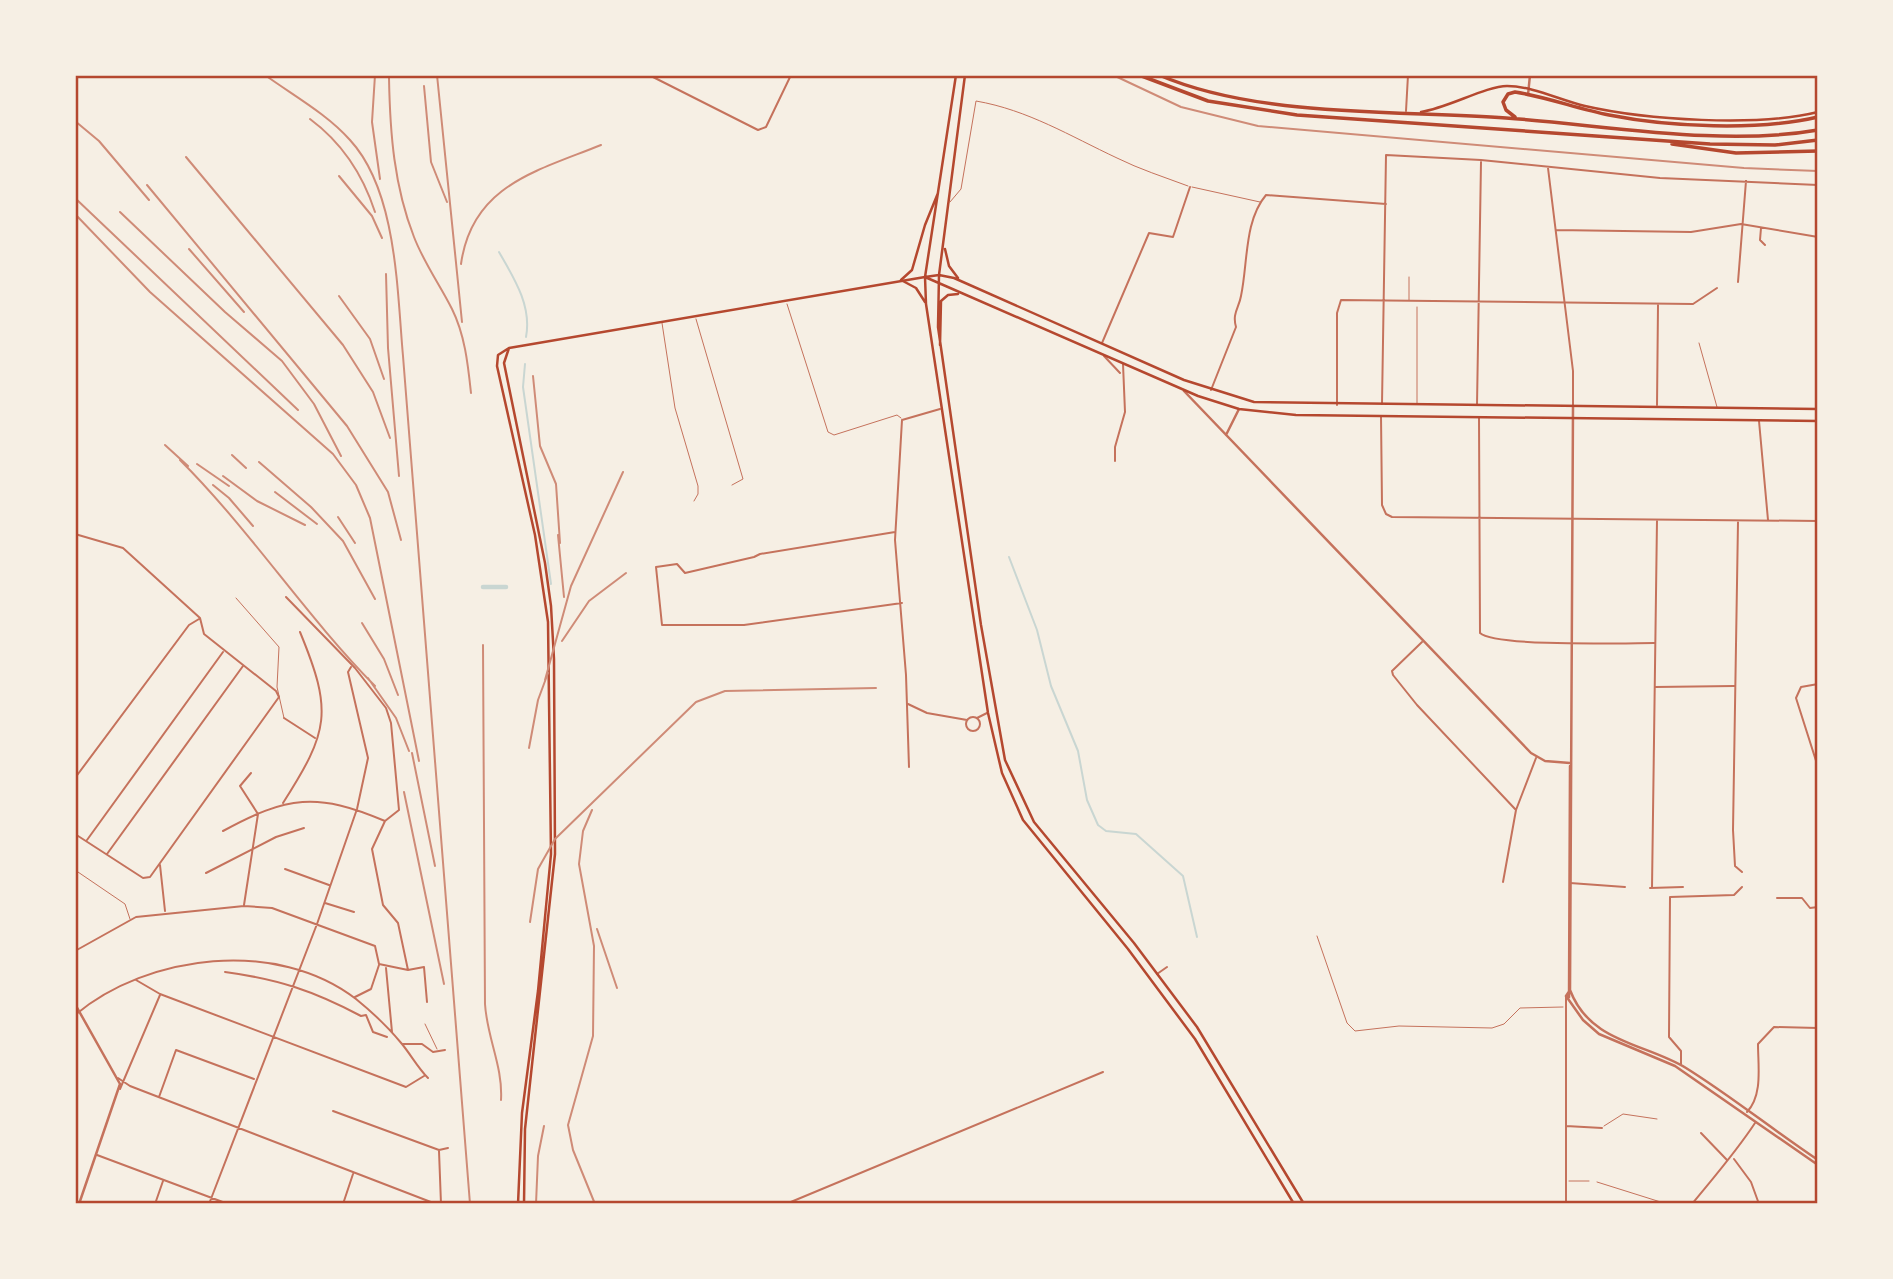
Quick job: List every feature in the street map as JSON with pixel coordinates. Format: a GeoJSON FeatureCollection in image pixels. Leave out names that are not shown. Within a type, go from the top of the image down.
{"type":"FeatureCollection","features":[{"type":"Feature","properties":{"kind":"highway"},"geometry":{"type":"LineString","coordinates":[[1139,75],[1226,106],[1297,115],[1748,146],[1818,140]]}},
{"type":"Feature","properties":{"kind":"highway"},"geometry":{"type":"LineString","coordinates":[[1162,76],[1216,94],[1252,101],[1753,137],[1818,130]]}},
{"type":"Feature","properties":{"kind":"highway"},"geometry":{"type":"LineString","coordinates":[[1518,119],[1506,110],[1504,99],[1511,92],[1528,93],[1613,116],[1676,121],[1763,125],[1818,114]]}},
{"type":"Feature","properties":{"kind":"highway"},"geometry":{"type":"LineString","coordinates":[[1649,140],[1737,153],[1818,151]]}},
{"type":"Feature","properties":{"kind":"main road"},"geometry":{"type":"LineString","coordinates":[[956,75],[941,187],[925,277],[926,304],[988,713],[1002,773],[1023,820],[1128,949],[1190,1032],[1294,1204]]}},
{"type":"Feature","properties":{"kind":"main road"},"geometry":{"type":"LineString","coordinates":[[965,75],[939,275],[939,349],[997,723],[1009,772],[1026,809],[1046,839],[1197,1027],[1304,1204]]}},
{"type":"Feature","properties":{"kind":"main road"},"geometry":{"type":"LineString","coordinates":[[1421,112],[1443,109],[1503,86],[1528,93]]}},
{"type":"Feature","properties":{"kind":"main road"},"geometry":{"type":"LineString","coordinates":[[901,280],[912,270],[925,225],[941,187]]}},
{"type":"Feature","properties":{"kind":"main road"},"geometry":{"type":"LineString","coordinates":[[944,243],[949,266],[961,281]]}},
{"type":"Feature","properties":{"kind":"main road"},"geometry":{"type":"LineString","coordinates":[[518,1204],[520,1130],[538,991],[550,838],[545,592],[497,366],[499,353],[509,348],[785,299],[939,275],[961,281],[1102,344],[1211,390],[1237,398],[1281,404],[1818,409]]}},
{"type":"Feature","properties":{"kind":"main road"},"geometry":{"type":"LineString","coordinates":[[925,277],[1184,391],[1236,408],[1296,415],[1818,421]]}},
{"type":"Feature","properties":{"kind":"main road"},"geometry":{"type":"LineString","coordinates":[[901,280],[916,288],[926,304]]}},
{"type":"Feature","properties":{"kind":"main road"},"geometry":{"type":"LineString","coordinates":[[939,349],[941,301],[948,295],[961,295]]}},
{"type":"Feature","properties":{"kind":"main road"},"geometry":{"type":"LineString","coordinates":[[1051,333],[1055,323]]}},
{"type":"Feature","properties":{"kind":"main road"},"geometry":{"type":"LineString","coordinates":[[509,348],[505,365],[545,563],[554,659],[555,854],[550,923],[525,1129],[524,1204]]}},
{"type":"Feature","properties":{"kind":"main road"},"geometry":{"type":"LineString","coordinates":[[938,395],[945,394]]}},
{"type":"Feature","properties":{"kind":"main road"},"geometry":{"type":"LineString","coordinates":[[1236,408],[1237,398]]}},
{"type":"Feature","properties":{"kind":"main road"},"geometry":{"type":"LineString","coordinates":[[1381,416],[1382,405]]}},
{"type":"Feature","properties":{"kind":"main road"},"geometry":{"type":"LineString","coordinates":[[1697,408],[1698,420]]}},
{"type":"Feature","properties":{"kind":"main road"},"geometry":{"type":"LineString","coordinates":[[1190,1032],[1197,1027]]}},
{"type":"Feature","properties":{"kind":"street"},"geometry":{"type":"LineString","coordinates":[[649,75],[758,130],[766,127],[791,75]]}},
{"type":"Feature","properties":{"kind":"street"},"geometry":{"type":"LineString","coordinates":[[1406,111],[1408,75]]}},
{"type":"Feature","properties":{"kind":"street"},"geometry":{"type":"LineString","coordinates":[[1528,93],[1530,75]]}},
{"type":"Feature","properties":{"kind":"street"},"geometry":{"type":"LineString","coordinates":[[1160,84],[1162,76]]}},
{"type":"Feature","properties":{"kind":"street"},"geometry":{"type":"LineString","coordinates":[[1382,405],[1386,155],[1481,160],[1660,178],[1818,185]]}},
{"type":"Feature","properties":{"kind":"street"},"geometry":{"type":"LineString","coordinates":[[1477,406],[1481,160]]}},
{"type":"Feature","properties":{"kind":"street"},"geometry":{"type":"LineString","coordinates":[[1548,168],[1573,371],[1570,990],[1585,1014],[1605,1033],[1681,1066],[1755,1123],[1818,1165]]}},
{"type":"Feature","properties":{"kind":"street"},"geometry":{"type":"LineString","coordinates":[[1738,282],[1746,180]]}},
{"type":"Feature","properties":{"kind":"street"},"geometry":{"type":"LineString","coordinates":[[1102,344],[1146,236],[1149,233],[1173,237],[1190,187]]}},
{"type":"Feature","properties":{"kind":"street"},"geometry":{"type":"LineString","coordinates":[[1211,390],[1236,327],[1233,317],[1241,299],[1251,228],[1260,202],[1266,195],[1386,204]]}},
{"type":"Feature","properties":{"kind":"street"},"geometry":{"type":"LineString","coordinates":[[1556,230],[1690,232],[1741,224],[1818,237]]}},
{"type":"Feature","properties":{"kind":"street"},"geometry":{"type":"LineString","coordinates":[[1761,228],[1760,240],[1765,245]]}},
{"type":"Feature","properties":{"kind":"street"},"geometry":{"type":"LineString","coordinates":[[1337,404],[1336,313],[1341,300],[1693,304],[1717,288]]}},
{"type":"Feature","properties":{"kind":"street"},"geometry":{"type":"LineString","coordinates":[[1657,408],[1658,304]]}},
{"type":"Feature","properties":{"kind":"street"},"geometry":{"type":"LineString","coordinates":[[1104,356],[1121,374]]}},
{"type":"Feature","properties":{"kind":"street"},"geometry":{"type":"LineString","coordinates":[[1115,461],[1115,447],[1125,412],[1121,374],[1123,364]]}},
{"type":"Feature","properties":{"kind":"street"},"geometry":{"type":"LineString","coordinates":[[1184,391],[1423,642],[1537,757],[1570,763]]}},
{"type":"Feature","properties":{"kind":"street"},"geometry":{"type":"LineString","coordinates":[[1226,435],[1236,408]]}},
{"type":"Feature","properties":{"kind":"street"},"geometry":{"type":"LineString","coordinates":[[909,767],[902,603],[895,532],[902,420],[940,409]]}},
{"type":"Feature","properties":{"kind":"street"},"geometry":{"type":"LineString","coordinates":[[1381,416],[1382,502],[1386,514],[1392,517],[1817,521],[1816,673]]}},
{"type":"Feature","properties":{"kind":"street"},"geometry":{"type":"LineString","coordinates":[[1479,417],[1479,633],[1488,638],[1573,643],[1654,643]]}},
{"type":"Feature","properties":{"kind":"street"},"geometry":{"type":"LineString","coordinates":[[1759,420],[1768,521]]}},
{"type":"Feature","properties":{"kind":"street"},"geometry":{"type":"LineString","coordinates":[[1657,519],[1651,888],[1683,887]]}},
{"type":"Feature","properties":{"kind":"street"},"geometry":{"type":"LineString","coordinates":[[1738,521],[1734,860],[1735,866],[1742,872]]}},
{"type":"Feature","properties":{"kind":"street"},"geometry":{"type":"LineString","coordinates":[[895,532],[760,554],[754,558],[685,573],[677,564],[656,567],[662,625],[744,625],[902,603]]}},
{"type":"Feature","properties":{"kind":"street"},"geometry":{"type":"LineString","coordinates":[[75,534],[123,548],[200,618],[204,634],[276,691],[279,700],[150,877],[143,878],[75,834]]}},
{"type":"Feature","properties":{"kind":"street"},"geometry":{"type":"LineString","coordinates":[[286,597],[355,668],[388,713],[400,806],[399,810],[385,821],[372,849],[383,905],[398,923],[408,970]]}},
{"type":"Feature","properties":{"kind":"street"},"geometry":{"type":"LineString","coordinates":[[75,778],[189,625],[200,618]]}},
{"type":"Feature","properties":{"kind":"street"},"geometry":{"type":"LineString","coordinates":[[282,803],[313,755],[322,715],[320,687],[300,632]]}},
{"type":"Feature","properties":{"kind":"street"},"geometry":{"type":"LineString","coordinates":[[1423,642],[1392,671],[1392,675],[1516,810]]}},
{"type":"Feature","properties":{"kind":"street"},"geometry":{"type":"LineString","coordinates":[[86,841],[224,650]]}},
{"type":"Feature","properties":{"kind":"street"},"geometry":{"type":"LineString","coordinates":[[107,854],[244,666]]}},
{"type":"Feature","properties":{"kind":"street"},"geometry":{"type":"LineString","coordinates":[[209,1204],[317,924],[357,809],[368,758],[348,671],[351,667]]}},
{"type":"Feature","properties":{"kind":"street"},"geometry":{"type":"LineString","coordinates":[[1818,684],[1801,687],[1796,698],[1818,767]]}},
{"type":"Feature","properties":{"kind":"street"},"geometry":{"type":"LineString","coordinates":[[1654,687],[1734,686]]}},
{"type":"Feature","properties":{"kind":"street"},"geometry":{"type":"LineString","coordinates":[[906,702],[927,713],[968,720],[988,713]]}},
{"type":"Feature","properties":{"kind":"street"},"geometry":{"type":"LineString","coordinates":[[284,718],[317,740]]}},
{"type":"Feature","properties":{"kind":"street"},"geometry":{"type":"LineString","coordinates":[[968,720],[967,728],[973,731],[980,726],[977,718]]}},
{"type":"Feature","properties":{"kind":"street"},"geometry":{"type":"LineString","coordinates":[[1503,882],[1516,810],[1537,757]]}},
{"type":"Feature","properties":{"kind":"street"},"geometry":{"type":"LineString","coordinates":[[244,906],[258,814],[240,786],[251,773]]}},
{"type":"Feature","properties":{"kind":"street"},"geometry":{"type":"LineString","coordinates":[[223,831],[282,803],[317,800],[357,809],[385,821]]}},
{"type":"Feature","properties":{"kind":"street"},"geometry":{"type":"LineString","coordinates":[[206,873],[251,849],[304,828]]}},
{"type":"Feature","properties":{"kind":"street"},"geometry":{"type":"LineString","coordinates":[[160,864],[165,912]]}},
{"type":"Feature","properties":{"kind":"street"},"geometry":{"type":"LineString","coordinates":[[285,869],[330,886]]}},
{"type":"Feature","properties":{"kind":"street"},"geometry":{"type":"LineString","coordinates":[[1570,883],[1625,887]]}},
{"type":"Feature","properties":{"kind":"street"},"geometry":{"type":"LineString","coordinates":[[1566,996],[1569,997],[1570,883]]}},
{"type":"Feature","properties":{"kind":"street"},"geometry":{"type":"LineString","coordinates":[[1681,1066],[1681,1051],[1669,1037],[1671,896],[1734,895],[1742,887]]}},
{"type":"Feature","properties":{"kind":"street"},"geometry":{"type":"LineString","coordinates":[[1777,898],[1802,898],[1810,908],[1818,907]]}},
{"type":"Feature","properties":{"kind":"street"},"geometry":{"type":"LineString","coordinates":[[324,902],[354,912]]}},
{"type":"Feature","properties":{"kind":"street"},"geometry":{"type":"LineString","coordinates":[[75,951],[130,919],[165,912],[244,906],[272,908],[376,946],[379,964],[371,989],[354,998]]}},
{"type":"Feature","properties":{"kind":"street"},"geometry":{"type":"LineString","coordinates":[[75,1016],[136,979],[177,965],[205,961],[252,962],[299,971],[354,998],[392,1032],[426,1077],[406,1087],[160,994],[136,979]]}},
{"type":"Feature","properties":{"kind":"street"},"geometry":{"type":"LineString","coordinates":[[379,964],[408,970],[424,967],[428,1002]]}},
{"type":"Feature","properties":{"kind":"street"},"geometry":{"type":"LineString","coordinates":[[386,967],[392,1032]]}},
{"type":"Feature","properties":{"kind":"street"},"geometry":{"type":"LineString","coordinates":[[1157,974],[1167,967]]}},
{"type":"Feature","properties":{"kind":"street"},"geometry":{"type":"LineString","coordinates":[[225,972],[293,985],[361,1016],[366,1015],[373,1032],[387,1037]]}},
{"type":"Feature","properties":{"kind":"street"},"geometry":{"type":"LineString","coordinates":[[1566,1204],[1566,996],[1570,990]]}},
{"type":"Feature","properties":{"kind":"street"},"geometry":{"type":"LineString","coordinates":[[79,1204],[122,1085],[160,994]]}},
{"type":"Feature","properties":{"kind":"street"},"geometry":{"type":"LineString","coordinates":[[1566,996],[1583,1020],[1598,1034],[1675,1066],[1818,1160]]}},
{"type":"Feature","properties":{"kind":"street"},"geometry":{"type":"LineString","coordinates":[[75,1004],[122,1085],[436,1204]]}},
{"type":"Feature","properties":{"kind":"street"},"geometry":{"type":"LineString","coordinates":[[1746,1114],[1754,1105],[1758,1091],[1758,1044],[1774,1027],[1818,1028]]}},
{"type":"Feature","properties":{"kind":"street"},"geometry":{"type":"LineString","coordinates":[[402,1044],[422,1044],[432,1052],[445,1050]]}},
{"type":"Feature","properties":{"kind":"street"},"geometry":{"type":"LineString","coordinates":[[159,1097],[176,1050],[256,1079]]}},
{"type":"Feature","properties":{"kind":"street"},"geometry":{"type":"LineString","coordinates":[[1655,1059],[1661,1058]]}},
{"type":"Feature","properties":{"kind":"street"},"geometry":{"type":"LineString","coordinates":[[1675,1066],[1681,1066]]}},
{"type":"Feature","properties":{"kind":"street"},"geometry":{"type":"LineString","coordinates":[[786,1204],[1104,1072]]}},
{"type":"Feature","properties":{"kind":"street"},"geometry":{"type":"LineString","coordinates":[[333,1111],[439,1150],[448,1148]]}},
{"type":"Feature","properties":{"kind":"street"},"geometry":{"type":"LineString","coordinates":[[1692,1204],[1727,1161],[1733,1158],[1755,1123]]}},
{"type":"Feature","properties":{"kind":"street"},"geometry":{"type":"LineString","coordinates":[[1566,1126],[1602,1128]]}},
{"type":"Feature","properties":{"kind":"street"},"geometry":{"type":"LineString","coordinates":[[1701,1133],[1727,1161]]}},
{"type":"Feature","properties":{"kind":"street"},"geometry":{"type":"LineString","coordinates":[[439,1150],[441,1204]]}},
{"type":"Feature","properties":{"kind":"street"},"geometry":{"type":"LineString","coordinates":[[97,1155],[229,1204]]}},
{"type":"Feature","properties":{"kind":"street"},"geometry":{"type":"LineString","coordinates":[[1733,1158],[1751,1182],[1759,1204]]}},
{"type":"Feature","properties":{"kind":"street"},"geometry":{"type":"LineString","coordinates":[[343,1204],[353,1173]]}},
{"type":"Feature","properties":{"kind":"street"},"geometry":{"type":"LineString","coordinates":[[155,1204],[164,1180]]}},
{"type":"Feature","properties":{"kind":"lane"},"geometry":{"type":"LineString","coordinates":[[949,204],[961,189],[976,102],[1024,113],[1116,158],[1190,187],[1260,202]]}},
{"type":"Feature","properties":{"kind":"lane"},"geometry":{"type":"LineString","coordinates":[[1409,278],[1409,300]]}},
{"type":"Feature","properties":{"kind":"lane"},"geometry":{"type":"LineString","coordinates":[[785,299],[828,432],[837,434],[897,415],[902,420]]}},
{"type":"Feature","properties":{"kind":"lane"},"geometry":{"type":"LineString","coordinates":[[1417,307],[1417,405]]}},
{"type":"Feature","properties":{"kind":"lane"},"geometry":{"type":"LineString","coordinates":[[695,315],[714,389],[743,480],[732,485]]}},
{"type":"Feature","properties":{"kind":"lane"},"geometry":{"type":"LineString","coordinates":[[661,321],[675,408],[699,488],[694,500]]}},
{"type":"Feature","properties":{"kind":"lane"},"geometry":{"type":"LineString","coordinates":[[1699,343],[1717,408]]}},
{"type":"Feature","properties":{"kind":"lane"},"geometry":{"type":"LineString","coordinates":[[236,598],[279,647],[277,687],[284,718]]}},
{"type":"Feature","properties":{"kind":"lane"},"geometry":{"type":"LineString","coordinates":[[75,870],[125,904],[130,919]]}},
{"type":"Feature","properties":{"kind":"lane"},"geometry":{"type":"LineString","coordinates":[[1317,936],[1347,1023],[1356,1031],[1399,1026],[1492,1028],[1499,1027],[1524,1007],[1567,1007]]}},
{"type":"Feature","properties":{"kind":"lane"},"geometry":{"type":"LineString","coordinates":[[425,1024],[438,1051]]}},
{"type":"Feature","properties":{"kind":"lane"},"geometry":{"type":"LineString","coordinates":[[1602,1128],[1623,1114],[1657,1119]]}},
{"type":"Feature","properties":{"kind":"lane"},"geometry":{"type":"LineString","coordinates":[[1566,1181],[1589,1181]]}},
{"type":"Feature","properties":{"kind":"lane"},"geometry":{"type":"LineString","coordinates":[[1597,1182],[1667,1204]]}},
{"type":"Feature","properties":{"kind":"waterway"},"geometry":{"type":"LineString","coordinates":[[499,252],[524,303],[526,337]]}},
{"type":"Feature","properties":{"kind":"waterway"},"geometry":{"type":"LineString","coordinates":[[525,364],[523,387],[551,584]]}},
{"type":"Feature","properties":{"kind":"waterway"},"geometry":{"type":"LineString","coordinates":[[1009,557],[1037,630],[1051,686],[1078,751],[1087,800],[1098,825],[1106,831],[1136,834],[1183,876],[1197,937]]}},
{"type":"Feature","properties":{"kind":"waterway"},"geometry":{"type":"LineString","coordinates":[[483,587],[506,587]]}},
{"type":"Feature","properties":{"kind":"railway"},"geometry":{"type":"LineString","coordinates":[[265,75],[341,131],[366,161],[386,213],[392,242],[399,302],[470,1204]]}},
{"type":"Feature","properties":{"kind":"railway"},"geometry":{"type":"LineString","coordinates":[[375,75],[372,122],[380,179]]}},
{"type":"Feature","properties":{"kind":"railway"},"geometry":{"type":"LineString","coordinates":[[437,75],[462,322]]}},
{"type":"Feature","properties":{"kind":"railway"},"geometry":{"type":"LineString","coordinates":[[1113,75],[1181,107],[1258,126],[1744,168],[1818,171]]}},
{"type":"Feature","properties":{"kind":"railway"},"geometry":{"type":"LineString","coordinates":[[389,78],[392,139],[407,218],[418,247],[460,329],[471,393]]}},
{"type":"Feature","properties":{"kind":"railway"},"geometry":{"type":"LineString","coordinates":[[424,86],[431,162],[447,202]]}},
{"type":"Feature","properties":{"kind":"railway"},"geometry":{"type":"LineString","coordinates":[[310,119],[332,138],[350,160],[375,212]]}},
{"type":"Feature","properties":{"kind":"railway"},"geometry":{"type":"LineString","coordinates":[[75,121],[99,141],[149,200]]}},
{"type":"Feature","properties":{"kind":"railway"},"geometry":{"type":"LineString","coordinates":[[461,264],[468,237],[493,198],[531,173],[601,145]]}},
{"type":"Feature","properties":{"kind":"railway"},"geometry":{"type":"LineString","coordinates":[[186,157],[343,345],[373,392],[390,438]]}},
{"type":"Feature","properties":{"kind":"railway"},"geometry":{"type":"LineString","coordinates":[[339,176],[372,216],[382,238]]}},
{"type":"Feature","properties":{"kind":"railway"},"geometry":{"type":"LineString","coordinates":[[147,185],[347,426],[388,492],[401,540]]}},
{"type":"Feature","properties":{"kind":"railway"},"geometry":{"type":"LineString","coordinates":[[75,198],[298,410]]}},
{"type":"Feature","properties":{"kind":"railway"},"geometry":{"type":"LineString","coordinates":[[120,212],[225,312],[282,361],[314,404],[341,456]]}},
{"type":"Feature","properties":{"kind":"railway"},"geometry":{"type":"LineString","coordinates":[[75,214],[150,292],[333,454],[356,485],[370,518],[419,761]]}},
{"type":"Feature","properties":{"kind":"railway"},"geometry":{"type":"LineString","coordinates":[[189,249],[244,312]]}},
{"type":"Feature","properties":{"kind":"railway"},"geometry":{"type":"LineString","coordinates":[[386,274],[388,348],[399,476]]}},
{"type":"Feature","properties":{"kind":"railway"},"geometry":{"type":"LineString","coordinates":[[339,296],[370,339],[384,379]]}},
{"type":"Feature","properties":{"kind":"railway"},"geometry":{"type":"LineString","coordinates":[[533,376],[540,446],[556,484],[560,543]]}},
{"type":"Feature","properties":{"kind":"railway"},"geometry":{"type":"LineString","coordinates":[[165,445],[188,466]]}},
{"type":"Feature","properties":{"kind":"railway"},"geometry":{"type":"LineString","coordinates":[[232,455],[246,468]]}},
{"type":"Feature","properties":{"kind":"railway"},"geometry":{"type":"LineString","coordinates":[[180,460],[231,515],[325,631],[375,686]]}},
{"type":"Feature","properties":{"kind":"railway"},"geometry":{"type":"LineString","coordinates":[[259,462],[311,507],[343,541],[375,599]]}},
{"type":"Feature","properties":{"kind":"railway"},"geometry":{"type":"LineString","coordinates":[[197,464],[229,486]]}},
{"type":"Feature","properties":{"kind":"railway"},"geometry":{"type":"LineString","coordinates":[[545,680],[571,586],[623,472]]}},
{"type":"Feature","properties":{"kind":"railway"},"geometry":{"type":"LineString","coordinates":[[223,476],[257,501],[305,525]]}},
{"type":"Feature","properties":{"kind":"railway"},"geometry":{"type":"LineString","coordinates":[[213,485],[229,498],[253,526]]}},
{"type":"Feature","properties":{"kind":"railway"},"geometry":{"type":"LineString","coordinates":[[275,492],[317,524]]}},
{"type":"Feature","properties":{"kind":"railway"},"geometry":{"type":"LineString","coordinates":[[338,517],[355,543]]}},
{"type":"Feature","properties":{"kind":"railway"},"geometry":{"type":"LineString","coordinates":[[558,535],[564,597]]}},
{"type":"Feature","properties":{"kind":"railway"},"geometry":{"type":"LineString","coordinates":[[562,641],[589,601],[626,573]]}},
{"type":"Feature","properties":{"kind":"railway"},"geometry":{"type":"LineString","coordinates":[[362,623],[384,659],[398,695]]}},
{"type":"Feature","properties":{"kind":"railway"},"geometry":{"type":"LineString","coordinates":[[483,645],[485,1004],[500,1075],[501,1100]]}},
{"type":"Feature","properties":{"kind":"railway"},"geometry":{"type":"LineString","coordinates":[[529,748],[538,700],[548,673]]}},
{"type":"Feature","properties":{"kind":"railway"},"geometry":{"type":"LineString","coordinates":[[368,678],[396,718],[409,751]]}},
{"type":"Feature","properties":{"kind":"railway"},"geometry":{"type":"LineString","coordinates":[[530,922],[538,869],[555,839],[696,702],[725,691],[876,688]]}},
{"type":"Feature","properties":{"kind":"railway"},"geometry":{"type":"LineString","coordinates":[[412,753],[435,866]]}},
{"type":"Feature","properties":{"kind":"railway"},"geometry":{"type":"LineString","coordinates":[[404,792],[444,984]]}},
{"type":"Feature","properties":{"kind":"railway"},"geometry":{"type":"LineString","coordinates":[[592,810],[583,831],[579,864],[594,946],[593,1036],[568,1125],[573,1150],[595,1204]]}},
{"type":"Feature","properties":{"kind":"railway"},"geometry":{"type":"LineString","coordinates":[[597,929],[617,988]]}},
{"type":"Feature","properties":{"kind":"railway"},"geometry":{"type":"LineString","coordinates":[[536,1204],[538,1156],[544,1126]]}}]}
